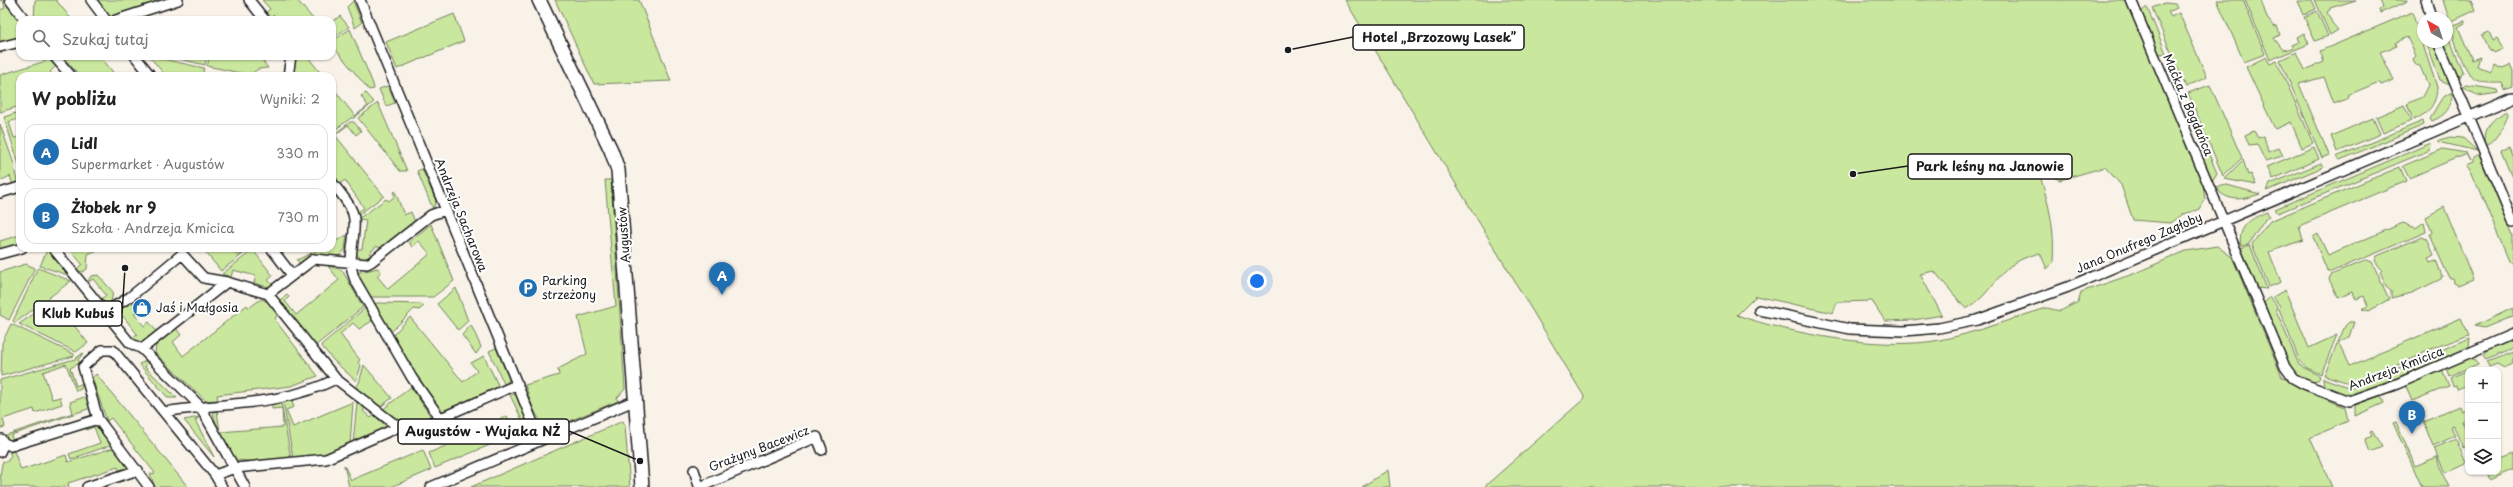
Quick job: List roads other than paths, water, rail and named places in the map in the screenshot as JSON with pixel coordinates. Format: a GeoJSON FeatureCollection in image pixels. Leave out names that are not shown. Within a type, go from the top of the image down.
{"type":"FeatureCollection","features":[{"type":"Feature","properties":{"kind":"street"},"geometry":{"type":"LineString","coordinates":[[10,0],[22,16]]}},
{"type":"Feature","properties":{"kind":"street"},"geometry":{"type":"LineString","coordinates":[[91,0],[103,16]]}},
{"type":"Feature","properties":{"kind":"street"},"geometry":{"type":"LineString","coordinates":[[128,16],[178,0]]}},
{"type":"Feature","properties":{"kind":"street"},"geometry":{"type":"LineString","coordinates":[[249,0],[261,16]]}},
{"type":"Feature","properties":{"kind":"street","name":"Andrzeja Sacharowa"},"geometry":{"type":"LineString","coordinates":[[360,0],[540,440]]}},
{"type":"Feature","properties":{"kind":"street","name":"Augustów"},"geometry":{"type":"LineString","coordinates":[[539,0],[611,150],[618,170],[642,487]]}},
{"type":"Feature","properties":{"kind":"street","name":"Maćka z Bogdańca"},"geometry":{"type":"LineString","coordinates":[[2131,0],[2224,220]]}},
{"type":"Feature","properties":{"kind":"street"},"geometry":{"type":"LineString","coordinates":[[2426,0],[2429,12]]}},
{"type":"Feature","properties":{"kind":"street"},"geometry":{"type":"LineString","coordinates":[[0,47],[16,43]]}},
{"type":"Feature","properties":{"kind":"street"},"geometry":{"type":"LineString","coordinates":[[2441,48],[2513,222]]}},
{"type":"Feature","properties":{"kind":"street"},"geometry":{"type":"LineString","coordinates":[[57,60],[68,72]]}},
{"type":"Feature","properties":{"kind":"street"},"geometry":{"type":"LineString","coordinates":[[138,60],[148,72]]}},
{"type":"Feature","properties":{"kind":"street"},"geometry":{"type":"LineString","coordinates":[[288,72],[290,60]]}},
{"type":"Feature","properties":{"kind":"street","name":"Jana Onufrego Zagłoby"},"geometry":{"type":"LineString","coordinates":[[1759,310],[1850,328],[1904,330],[1954,326],[2006,311],[2068,287],[2513,98]]}},
{"type":"Feature","properties":{"kind":"street"},"geometry":{"type":"LineString","coordinates":[[0,193],[16,188]]}},
{"type":"Feature","properties":{"kind":"street"},"geometry":{"type":"LineString","coordinates":[[336,188],[351,210],[354,219],[350,263],[355,280],[412,378],[440,418]]}},
{"type":"Feature","properties":{"kind":"street"},"geometry":{"type":"LineString","coordinates":[[268,294],[314,259],[350,263],[371,262],[431,215],[445,210]]}},
{"type":"Feature","properties":{"kind":"street","name":"Andrzeja Kmicica"},"geometry":{"type":"LineString","coordinates":[[2224,220],[2288,373],[2298,381],[2326,393],[2344,400],[2356,399],[2513,334]]}},
{"type":"Feature","properties":{"kind":"street"},"geometry":{"type":"LineString","coordinates":[[0,254],[16,250]]}},
{"type":"Feature","properties":{"kind":"street"},"geometry":{"type":"LineString","coordinates":[[56,252],[130,343],[142,349],[200,406],[245,487]]}},
{"type":"Feature","properties":{"kind":"street"},"geometry":{"type":"LineString","coordinates":[[274,252],[292,275]]}},
{"type":"Feature","properties":{"kind":"street"},"geometry":{"type":"LineString","coordinates":[[105,312],[130,297],[182,254],[204,278],[227,282],[268,294],[336,378],[393,423],[401,426],[420,427],[518,384]]}},
{"type":"Feature","properties":{"kind":"street"},"geometry":{"type":"LineString","coordinates":[[142,349],[227,282]]}},
{"type":"Feature","properties":{"kind":"street"},"geometry":{"type":"LineString","coordinates":[[149,487],[138,470],[98,419],[83,367],[105,349],[113,350],[215,475],[222,487]]}},
{"type":"Feature","properties":{"kind":"street"},"geometry":{"type":"LineString","coordinates":[[164,412],[200,406],[282,398],[296,395],[336,378]]}},
{"type":"Feature","properties":{"kind":"street"},"geometry":{"type":"LineString","coordinates":[[431,487],[636,400]]}},
{"type":"Feature","properties":{"kind":"street"},"geometry":{"type":"LineString","coordinates":[[0,452],[2,441],[11,446],[98,419]]}},
{"type":"Feature","properties":{"kind":"street"},"geometry":{"type":"LineString","coordinates":[[215,475],[234,468],[326,459],[401,426]]}},
{"type":"Feature","properties":{"kind":"street","name":"Grażyny Bacewicz"},"geometry":{"type":"LineString","coordinates":[[694,470],[700,486],[817,438],[822,450]]}},
{"type":"Feature","properties":{"kind":"street"},"geometry":{"type":"LineString","coordinates":[[87,487],[138,470]]}},
{"type":"Feature","properties":{"kind":"place","name":"Hotel „Brzozowy Lasek”"},"geometry":{"type":"Point","coordinates":[1288,50]}},
{"type":"Feature","properties":{"kind":"place","name":"Park leśny na Janowie"},"geometry":{"type":"Point","coordinates":[1853,174]}},
{"type":"Feature","properties":{"kind":"place","name":"Klub Kubuś"},"geometry":{"type":"Point","coordinates":[125,268]}},
{"type":"Feature","properties":{"kind":"place","name":"Parking strzeżony"},"geometry":{"type":"Point","coordinates":[528,288]}},
{"type":"Feature","properties":{"kind":"place","name":"Lidl"},"geometry":{"type":"Point","coordinates":[722,295]}},
{"type":"Feature","properties":{"kind":"place","name":"Jaś i Małgosia"},"geometry":{"type":"Point","coordinates":[142,308]}},
{"type":"Feature","properties":{"kind":"place","name":"Żłobek nr 9"},"geometry":{"type":"Point","coordinates":[2412,434]}},
{"type":"Feature","properties":{"kind":"place","name":"Augustów - Wujaka NŻ"},"geometry":{"type":"Point","coordinates":[640,461]}}]}
